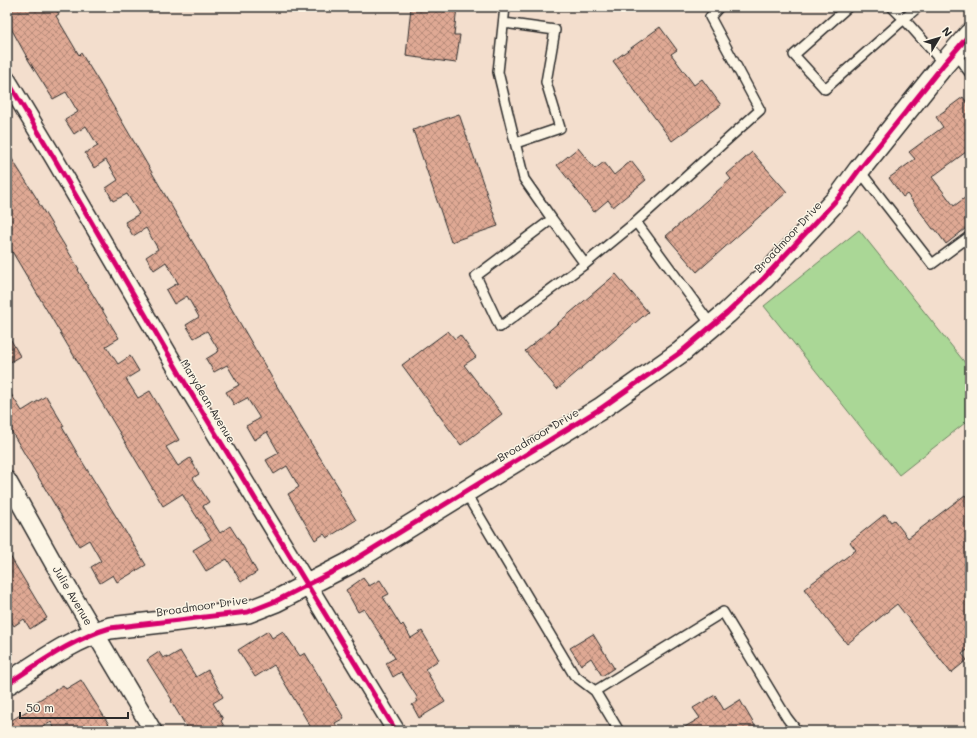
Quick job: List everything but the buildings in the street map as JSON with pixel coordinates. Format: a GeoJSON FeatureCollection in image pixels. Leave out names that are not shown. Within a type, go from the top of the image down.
{"type":"FeatureCollection","features":[{"type":"Feature","properties":{"kind":"street","name":"Broadmoor Drive"},"geometry":{"type":"LineString","coordinates":[[7,684],[73,642],[95,632],[122,626],[248,612],[276,601],[348,564],[600,409],[681,352],[728,313],[764,278],[840,196],[859,170],[970,34]]}},
{"type":"Feature","properties":{"kind":"street","name":"Marydean Avenue"},"geometry":{"type":"LineString","coordinates":[[7,80],[191,393],[306,585],[396,731]]}},
{"type":"Feature","properties":{"kind":"street","name":"Julie Avenue"},"geometry":{"type":"LineString","coordinates":[[7,480],[153,731]]}},
{"type":"Feature","properties":{"kind":"lane"},"geometry":{"type":"LineString","coordinates":[[505,7],[498,72],[524,179],[585,264]]}},
{"type":"Feature","properties":{"kind":"lane"},"geometry":{"type":"LineString","coordinates":[[552,219],[476,276],[500,327],[585,264],[636,222],[760,110],[710,17],[719,7]]}},
{"type":"Feature","properties":{"kind":"lane"},"geometry":{"type":"LineString","coordinates":[[848,7],[794,55],[825,89],[918,7]]}},
{"type":"Feature","properties":{"kind":"lane"},"geometry":{"type":"LineString","coordinates":[[892,7],[949,58],[970,73]]}},
{"type":"Feature","properties":{"kind":"lane"},"geometry":{"type":"LineString","coordinates":[[504,22],[555,30],[546,82],[560,128],[516,143]]}},
{"type":"Feature","properties":{"kind":"lane"},"geometry":{"type":"LineString","coordinates":[[859,170],[932,264],[970,236]]}},
{"type":"Feature","properties":{"kind":"lane"},"geometry":{"type":"LineString","coordinates":[[636,222],[712,326]]}},
{"type":"Feature","properties":{"kind":"lane"},"geometry":{"type":"LineString","coordinates":[[465,492],[574,675],[595,691],[619,731]]}},
{"type":"Feature","properties":{"kind":"lane"},"geometry":{"type":"LineString","coordinates":[[595,691],[723,612],[787,718],[797,731]]}},
{"type":"Feature","properties":{"kind":"green space"},"geometry":{"type":"Polygon","coordinates":[[[859,230],[970,369],[970,419],[899,475],[764,306],[859,230]]]}},
{"type":"Feature","properties":{"kind":"cycle path"},"geometry":{"type":"LineString","coordinates":[[7,684],[69,645],[110,628],[248,612],[276,601],[348,564],[600,409],[681,352],[727,313],[764,278],[840,196],[944,64],[970,34]]}},
{"type":"Feature","properties":{"kind":"cycle path"},"geometry":{"type":"LineString","coordinates":[[7,80],[191,393],[396,731]]}}]}
